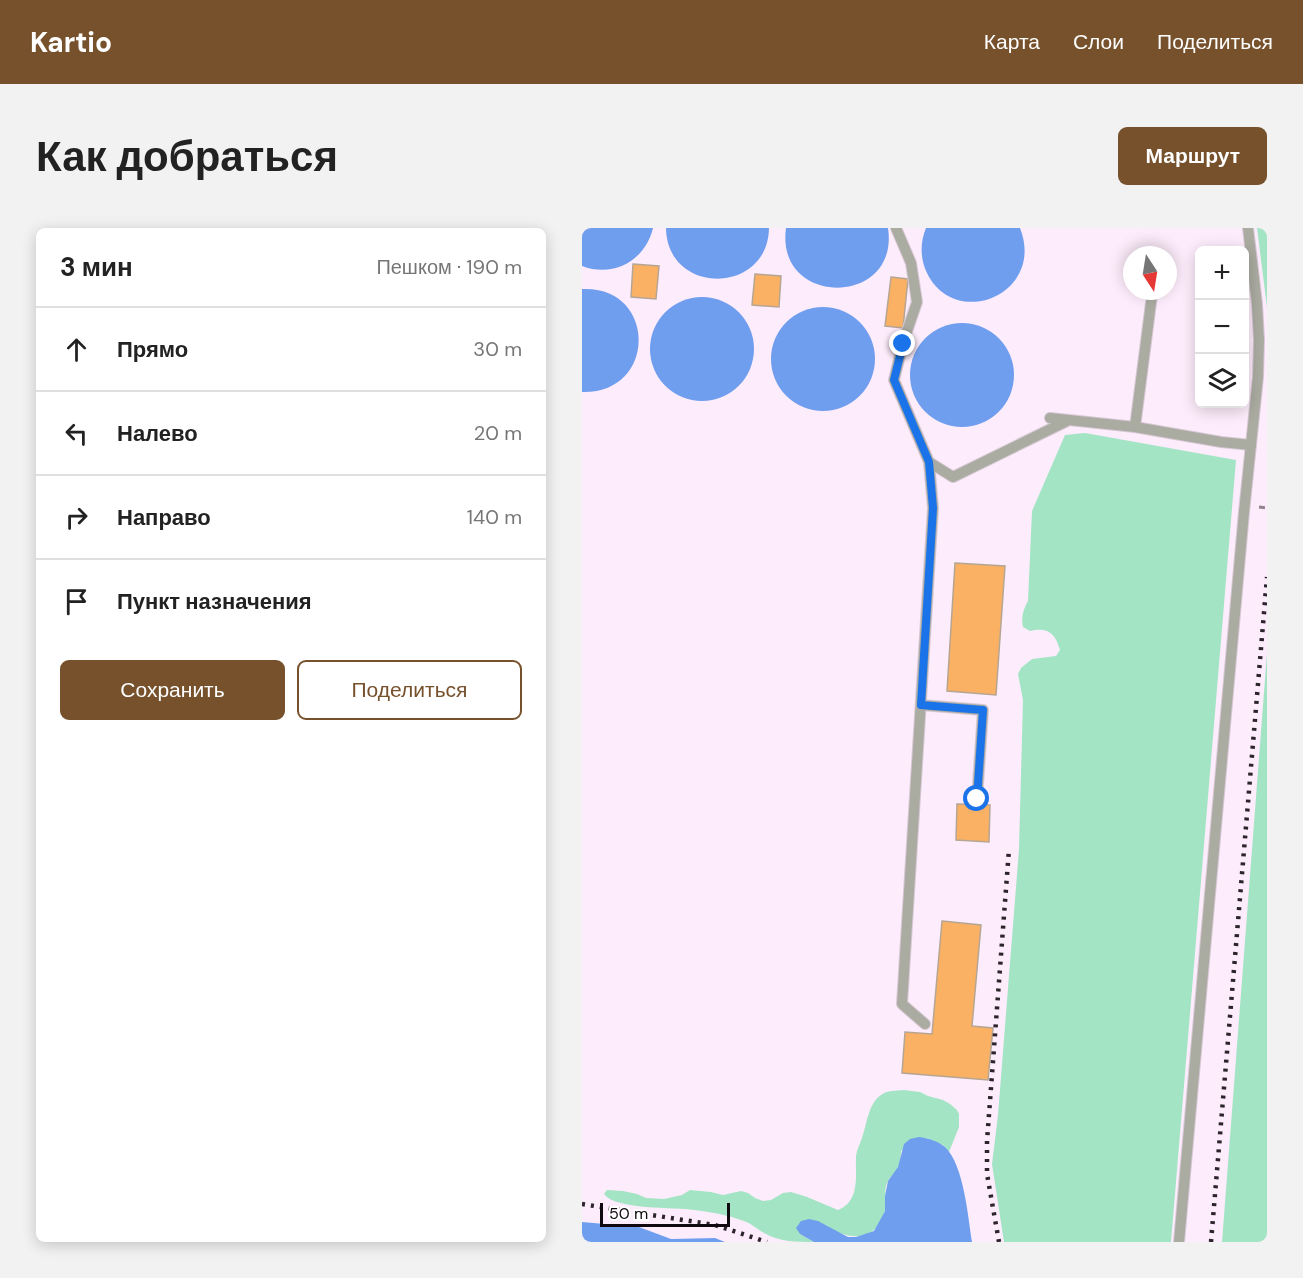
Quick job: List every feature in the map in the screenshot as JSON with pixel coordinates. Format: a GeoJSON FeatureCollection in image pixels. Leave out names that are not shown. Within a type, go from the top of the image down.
{"type":"FeatureCollection","features":[{"type":"Feature","properties":{"kind":"lane"},"geometry":{"type":"LineString","coordinates":[[896,228],[911,263],[917,302],[894,380],[929,462],[933,508],[902,1004],[925,1024]]}},
{"type":"Feature","properties":{"kind":"lane"},"geometry":{"type":"LineString","coordinates":[[1179,1242],[1258,377],[1257,304],[1248,228]]}},
{"type":"Feature","properties":{"kind":"lane"},"geometry":{"type":"LineString","coordinates":[[1135,427],[1151,300]]}},
{"type":"Feature","properties":{"kind":"lane"},"geometry":{"type":"LineString","coordinates":[[1050,418],[1135,427],[1251,445]]}},
{"type":"Feature","properties":{"kind":"lane"},"geometry":{"type":"LineString","coordinates":[[929,462],[953,477],[1066,421]]}},
{"type":"Feature","properties":{"kind":"lane"},"geometry":{"type":"LineString","coordinates":[[921,705],[983,710],[977,799]]}},
{"type":"Feature","properties":{"kind":"green space"},"geometry":{"type":"Polygon","coordinates":[[[1257,228],[1267,228],[1267,307],[1257,228]]]}},
{"type":"Feature","properties":{"kind":"green space"},"geometry":{"type":"Polygon","coordinates":[[[1085,433],[1236,460],[1171,1242],[1004,1242],[992,1164],[1019,849],[1023,700],[1018,674],[1021,668],[1032,659],[1056,656],[1060,650],[1056,639],[1050,633],[1042,630],[1030,631],[1023,627],[1023,614],[1028,601],[1032,511],[1065,435],[1085,433]]]}},
{"type":"Feature","properties":{"kind":"green space"},"geometry":{"type":"Polygon","coordinates":[[[1267,653],[1267,1242],[1222,1242],[1267,653]]]}},
{"type":"Feature","properties":{"kind":"green space"},"geometry":{"type":"Polygon","coordinates":[[[904,1090],[920,1092],[950,1104],[959,1114],[959,1127],[949,1152],[943,1145],[927,1138],[901,1151],[898,1166],[887,1184],[885,1210],[881,1221],[876,1228],[861,1236],[844,1234],[826,1225],[800,1234],[814,1242],[788,1241],[770,1236],[747,1222],[726,1215],[620,1203],[604,1194],[607,1190],[623,1191],[646,1198],[664,1199],[682,1195],[690,1190],[723,1195],[741,1191],[763,1201],[791,1192],[838,1210],[845,1206],[854,1194],[856,1153],[873,1104],[883,1093],[904,1090]]]}},
{"type":"Feature","properties":{"kind":"water"},"geometry":{"type":"Polygon","coordinates":[[[582,228],[653,228],[643,250],[635,258],[616,268],[605,270],[582,266],[582,228]]]}},
{"type":"Feature","properties":{"kind":"water"},"geometry":{"type":"Polygon","coordinates":[[[666,228],[769,228],[764,250],[753,266],[736,275],[718,279],[699,276],[682,266],[671,250],[666,228]]]}},
{"type":"Feature","properties":{"kind":"water"},"geometry":{"type":"Polygon","coordinates":[[[786,228],[888,228],[887,254],[876,273],[858,284],[837,288],[817,284],[799,273],[788,254],[786,228]]]}},
{"type":"Feature","properties":{"kind":"water"},"geometry":{"type":"Polygon","coordinates":[[[926,228],[1020,228],[1025,251],[1020,271],[1009,287],[994,297],[976,302],[957,300],[940,290],[927,273],[922,250],[926,228]]]}},
{"type":"Feature","properties":{"kind":"water"},"geometry":{"type":"Polygon","coordinates":[[[582,289],[607,292],[624,304],[635,320],[639,340],[635,359],[625,376],[607,388],[582,392],[582,289]]]}},
{"type":"Feature","properties":{"kind":"water"},"geometry":{"type":"Polygon","coordinates":[[[702,297],[722,301],[739,312],[750,329],[754,349],[750,369],[739,386],[722,397],[702,401],[682,397],[665,386],[654,369],[650,349],[654,329],[665,312],[682,301],[702,297]]]}},
{"type":"Feature","properties":{"kind":"water"},"geometry":{"type":"Polygon","coordinates":[[[823,307],[843,311],[860,322],[871,339],[875,359],[871,379],[860,396],[843,407],[823,411],[803,407],[786,396],[775,379],[771,359],[775,339],[786,322],[803,311],[823,307]]]}},
{"type":"Feature","properties":{"kind":"water"},"geometry":{"type":"Polygon","coordinates":[[[962,323],[982,327],[999,338],[1010,355],[1014,375],[1010,395],[999,412],[982,423],[962,427],[942,423],[925,412],[914,395],[910,375],[914,355],[925,338],[942,327],[962,323]]]}},
{"type":"Feature","properties":{"kind":"water"},"geometry":{"type":"Polygon","coordinates":[[[919,1137],[945,1147],[957,1166],[964,1192],[972,1242],[814,1242],[800,1234],[796,1228],[801,1221],[809,1219],[818,1221],[848,1237],[874,1231],[885,1211],[888,1181],[898,1167],[904,1144],[910,1139],[919,1137]]]}},
{"type":"Feature","properties":{"kind":"water"},"geometry":{"type":"Polygon","coordinates":[[[582,1222],[639,1227],[671,1239],[715,1238],[725,1242],[582,1242],[582,1222]]]}},
{"type":"Feature","properties":{"kind":"building"},"geometry":{"type":"Polygon","coordinates":[[[633,264],[659,266],[656,299],[631,297],[633,264]]]}},
{"type":"Feature","properties":{"kind":"building"},"geometry":{"type":"Polygon","coordinates":[[[755,274],[781,276],[779,307],[752,305],[755,274]]]}},
{"type":"Feature","properties":{"kind":"building"},"geometry":{"type":"Polygon","coordinates":[[[891,277],[908,279],[903,328],[885,326],[891,277]]]}},
{"type":"Feature","properties":{"kind":"building"},"geometry":{"type":"Polygon","coordinates":[[[955,563],[1005,566],[996,695],[947,691],[955,563]]]}},
{"type":"Feature","properties":{"kind":"building"},"geometry":{"type":"Polygon","coordinates":[[[957,804],[990,805],[989,842],[956,840],[957,804]]]}},
{"type":"Feature","properties":{"kind":"building"},"geometry":{"type":"Polygon","coordinates":[[[942,921],[981,925],[972,1026],[993,1028],[988,1080],[902,1073],[905,1032],[932,1034],[942,921]]]}},
{"type":"Feature","properties":{"kind":"railway"},"geometry":{"type":"LineString","coordinates":[[1211,1242],[1267,577]]}},
{"type":"Feature","properties":{"kind":"railway"},"geometry":{"type":"LineString","coordinates":[[999,1242],[987,1174],[987,1141],[1009,849]]}},
{"type":"Feature","properties":{"kind":"railway"},"geometry":{"type":"LineString","coordinates":[[582,1204],[715,1225],[767,1242]]}},
{"type":"Feature","properties":{"kind":"route"},"geometry":{"type":"LineString","coordinates":[[903,344],[894,380],[929,462],[933,508],[921,705],[983,710],[977,799]]}}]}
